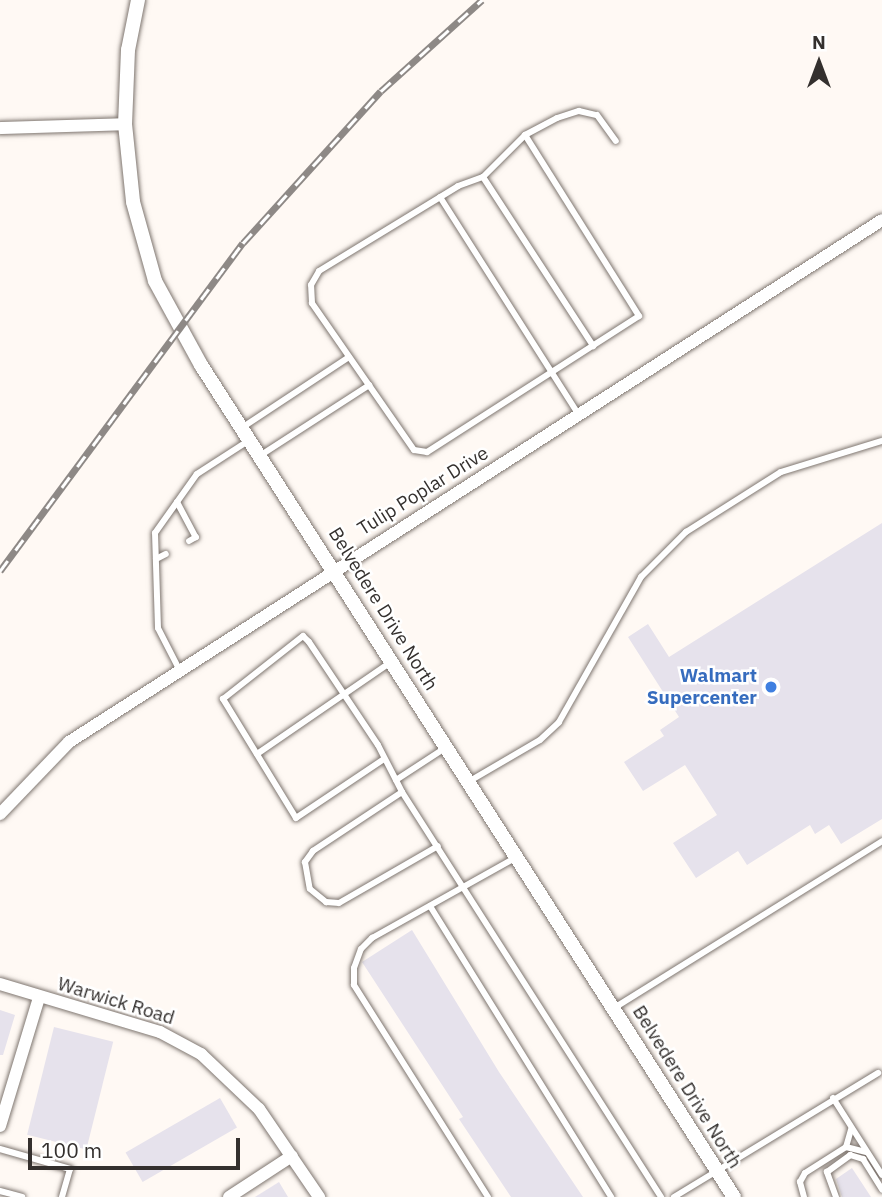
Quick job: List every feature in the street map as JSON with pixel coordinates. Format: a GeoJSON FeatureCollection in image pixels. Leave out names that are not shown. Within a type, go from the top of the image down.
{"type":"FeatureCollection","features":[{"type":"Feature","properties":{"kind":"street","name":"Belvedere Drive North"},"geometry":{"type":"LineString","coordinates":[[138,0],[125,76],[125,124],[133,202],[155,281],[246,434],[394,660],[515,858],[734,1197]]}},
{"type":"Feature","properties":{"kind":"street"},"geometry":{"type":"LineString","coordinates":[[0,128],[125,124]]}},
{"type":"Feature","properties":{"kind":"street","name":"Tulip Poplar Drive"},"geometry":{"type":"LineString","coordinates":[[0,814],[69,742],[335,568],[579,417],[882,220]]}},
{"type":"Feature","properties":{"kind":"street","name":"Warwick Road"},"geometry":{"type":"LineString","coordinates":[[0,984],[39,998],[160,1032],[201,1054],[243,1090],[319,1197]]}},
{"type":"Feature","properties":{"kind":"street"},"geometry":{"type":"LineString","coordinates":[[0,1126],[39,998]]}},
{"type":"Feature","properties":{"kind":"street"},"geometry":{"type":"LineString","coordinates":[[229,1197],[292,1156]]}},
{"type":"Feature","properties":{"kind":"lane"},"geometry":{"type":"LineString","coordinates":[[525,135],[639,316],[427,452],[414,450],[312,303],[311,285],[319,271],[440,197],[483,177],[525,135],[579,111],[597,115],[616,141]]}},
{"type":"Feature","properties":{"kind":"lane"},"geometry":{"type":"LineString","coordinates":[[483,177],[593,346]]}},
{"type":"Feature","properties":{"kind":"lane"},"geometry":{"type":"LineString","coordinates":[[440,197],[579,417]]}},
{"type":"Feature","properties":{"kind":"lane"},"geometry":{"type":"LineString","coordinates":[[180,669],[158,628],[155,533],[197,474],[349,357]]}},
{"type":"Feature","properties":{"kind":"lane"},"geometry":{"type":"LineString","coordinates":[[261,455],[369,385]]}},
{"type":"Feature","properties":{"kind":"lane"},"geometry":{"type":"LineString","coordinates":[[468,782],[540,740],[559,722],[640,577],[686,533],[781,472],[882,441]]}},
{"type":"Feature","properties":{"kind":"lane"},"geometry":{"type":"LineString","coordinates":[[177,502],[196,537],[189,541]]}},
{"type":"Feature","properties":{"kind":"lane"},"geometry":{"type":"LineString","coordinates":[[156,559],[166,554]]}},
{"type":"Feature","properties":{"kind":"lane"},"geometry":{"type":"LineString","coordinates":[[384,760],[296,818],[223,699],[303,636],[343,694],[384,760],[402,792],[465,886],[661,1197]]}},
{"type":"Feature","properties":{"kind":"lane"},"geometry":{"type":"LineString","coordinates":[[257,754],[394,660]]}},
{"type":"Feature","properties":{"kind":"lane"},"geometry":{"type":"LineString","coordinates":[[396,780],[447,747]]}},
{"type":"Feature","properties":{"kind":"lane"},"geometry":{"type":"LineString","coordinates":[[402,792],[313,852],[305,862],[310,889],[326,902],[339,903],[438,846]]}},
{"type":"Feature","properties":{"kind":"lane"},"geometry":{"type":"LineString","coordinates":[[614,1008],[882,841]]}},
{"type":"Feature","properties":{"kind":"lane"},"geometry":{"type":"LineString","coordinates":[[488,1197],[354,985],[360,949],[515,858]]}},
{"type":"Feature","properties":{"kind":"lane"},"geometry":{"type":"LineString","coordinates":[[430,906],[611,1197]]}},
{"type":"Feature","properties":{"kind":"lane"},"geometry":{"type":"LineString","coordinates":[[674,1197],[716,1169],[878,1073]]}},
{"type":"Feature","properties":{"kind":"lane"},"geometry":{"type":"LineString","coordinates":[[833,1098],[882,1175]]}},
{"type":"Feature","properties":{"kind":"lane"},"geometry":{"type":"LineString","coordinates":[[804,1197],[800,1182],[804,1173],[846,1147],[851,1129]]}},
{"type":"Feature","properties":{"kind":"lane"},"geometry":{"type":"LineString","coordinates":[[846,1147],[866,1152]]}},
{"type":"Feature","properties":{"kind":"lane"},"geometry":{"type":"LineString","coordinates":[[0,1149],[70,1169],[62,1197]]}},
{"type":"Feature","properties":{"kind":"lane"},"geometry":{"type":"LineString","coordinates":[[836,1197],[827,1172],[849,1155],[863,1159],[882,1189]]}},
{"type":"Feature","properties":{"kind":"lane"},"geometry":{"type":"LineString","coordinates":[[0,1191],[23,1197]]}},
{"type":"Feature","properties":{"kind":"building","name":"Walmart Supercenter"},"geometry":{"type":"Polygon","coordinates":[[[882,523],[882,819],[841,844],[829,825],[815,834],[810,825],[747,865],[738,851],[696,878],[673,843],[717,815],[685,765],[643,791],[624,762],[664,736],[660,730],[679,717],[628,637],[648,624],[669,657],[882,523]]]}},
{"type":"Feature","properties":{"kind":"building"},"geometry":{"type":"Polygon","coordinates":[[[412,930],[499,1072],[583,1197],[511,1197],[459,1119],[463,1117],[362,962],[412,930]]]}},
{"type":"Feature","properties":{"kind":"building"},"geometry":{"type":"Polygon","coordinates":[[[0,1010],[15,1015],[3,1055],[0,1055],[0,1010]]]}},
{"type":"Feature","properties":{"kind":"building"},"geometry":{"type":"Polygon","coordinates":[[[54,1027],[113,1042],[86,1149],[27,1135],[54,1027]]]}},
{"type":"Feature","properties":{"kind":"building"},"geometry":{"type":"Polygon","coordinates":[[[220,1098],[237,1127],[143,1182],[126,1152],[220,1098]]]}},
{"type":"Feature","properties":{"kind":"building"},"geometry":{"type":"Polygon","coordinates":[[[852,1168],[871,1197],[842,1197],[836,1179],[852,1168]]]}},
{"type":"Feature","properties":{"kind":"building"},"geometry":{"type":"Polygon","coordinates":[[[279,1182],[288,1197],[255,1197],[279,1182]]]}},
{"type":"Feature","properties":{"kind":"railway"},"geometry":{"type":"LineString","coordinates":[[0,571],[243,243],[381,91],[482,0]]}},
{"type":"Feature","properties":{"kind":"place","name":"Walmart Supercenter"},"geometry":{"type":"Point","coordinates":[771,687]}}]}
